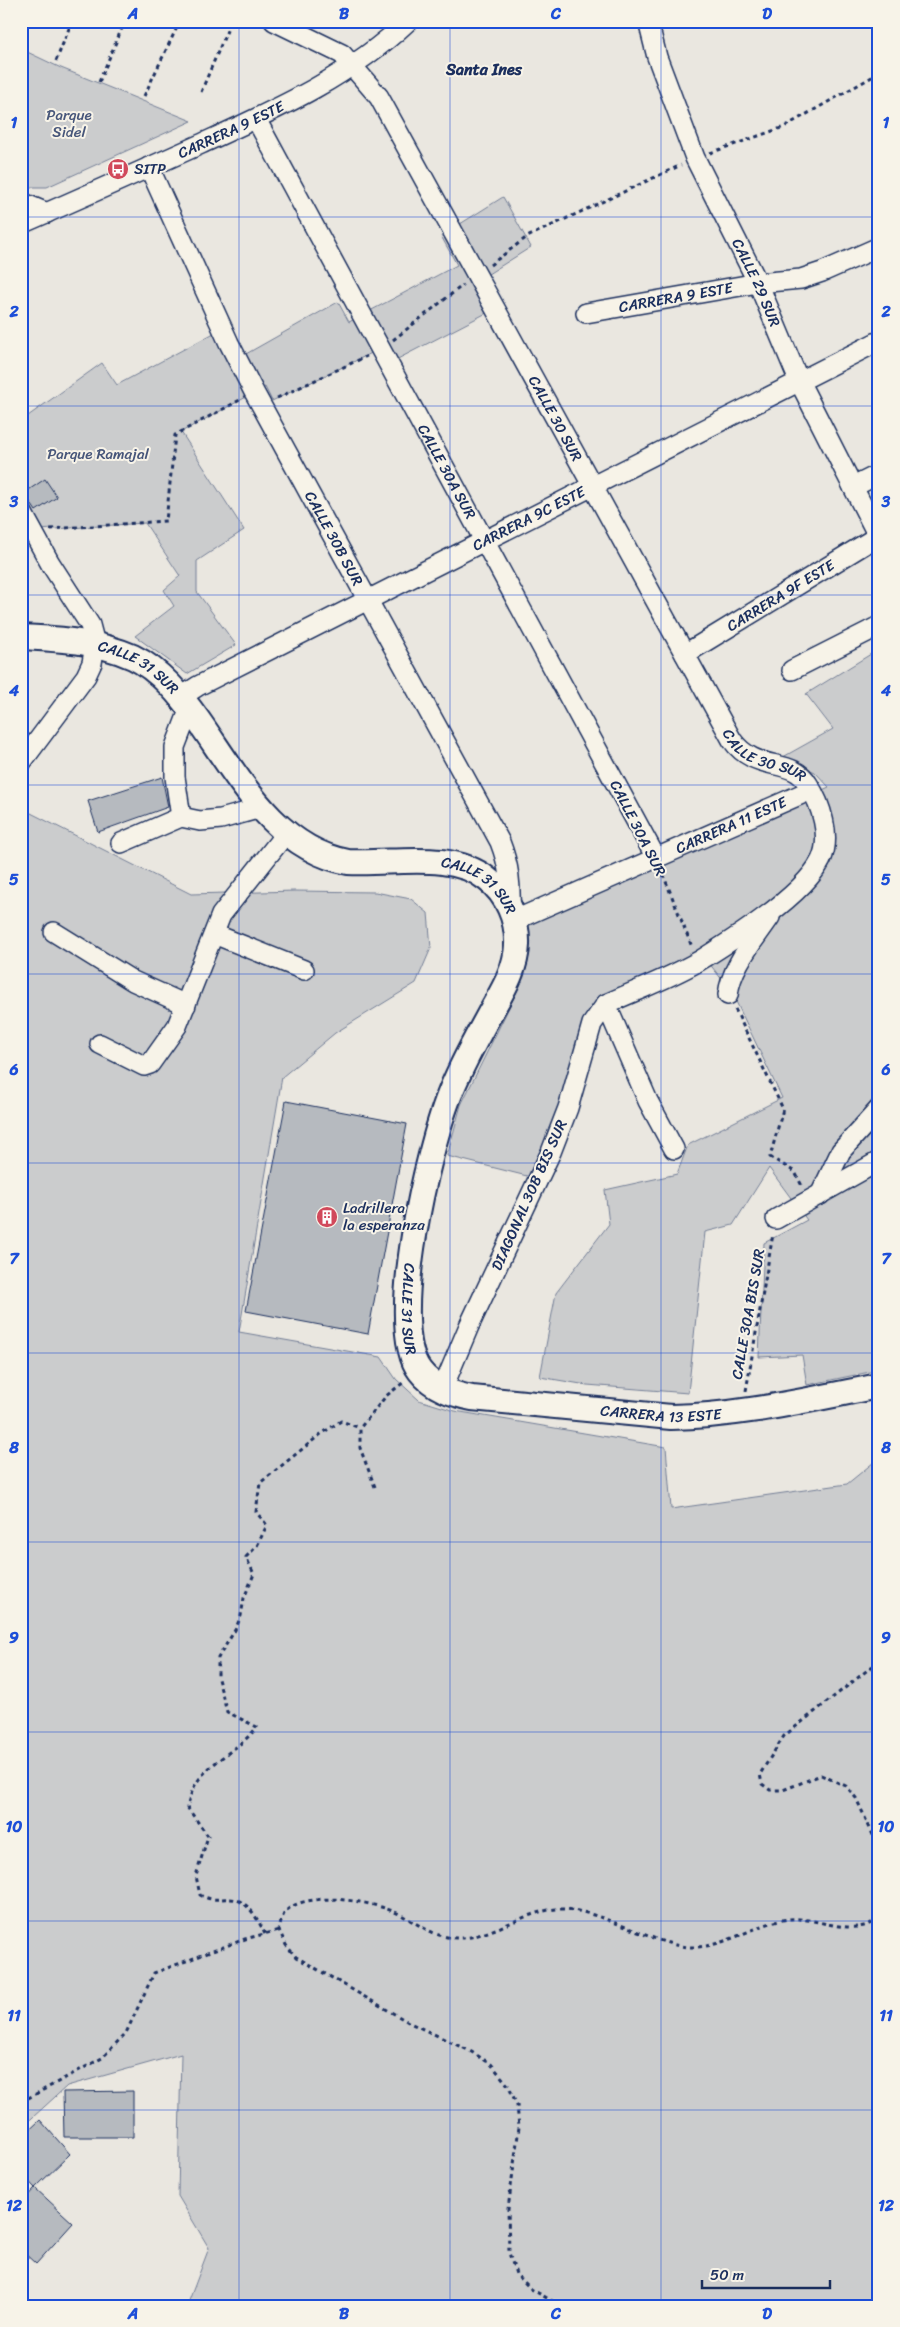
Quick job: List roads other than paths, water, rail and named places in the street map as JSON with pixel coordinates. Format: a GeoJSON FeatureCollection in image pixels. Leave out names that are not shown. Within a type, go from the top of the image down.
{"type":"FeatureCollection","features":[{"type":"Feature","properties":{"kind":"main road","name":"CALLE 31 SUR"},"geometry":{"type":"LineString","coordinates":[[21,637],[95,644],[134,658],[162,678],[185,703],[261,808],[286,833],[303,845],[332,860],[363,863],[441,862],[466,867],[488,879],[504,897],[512,915],[517,946],[512,971],[458,1073],[438,1127],[428,1160],[405,1308],[407,1343],[419,1370],[429,1381],[442,1390]]}},
{"type":"Feature","properties":{"kind":"main road","name":"CARRERA 13 ESTE"},"geometry":{"type":"LineString","coordinates":[[442,1390],[472,1398],[671,1416],[704,1416],[743,1412],[879,1386]]}},
{"type":"Feature","properties":{"kind":"street"},"geometry":{"type":"LineString","coordinates":[[274,21],[334,49],[354,66]]}},
{"type":"Feature","properties":{"kind":"street","name":"CARRERA 9 ESTE"},"geometry":{"type":"LineString","coordinates":[[21,224],[256,119],[303,96],[354,66],[385,44],[408,21]]}},
{"type":"Feature","properties":{"kind":"street","name":"CALLE 29 SUR"},"geometry":{"type":"LineString","coordinates":[[648,21],[656,57],[696,158],[758,283],[799,381],[878,537]]}},
{"type":"Feature","properties":{"kind":"street","name":"CALLE 30 SUR"},"geometry":{"type":"LineString","coordinates":[[354,66],[379,97],[739,750],[760,762],[795,770],[803,776],[811,790]]}},
{"type":"Feature","properties":{"kind":"street","name":"CALLE 30A SUR"},"geometry":{"type":"LineString","coordinates":[[256,119],[656,858]]}},
{"type":"Feature","properties":{"kind":"street","name":"CALLE 30B SUR"},"geometry":{"type":"LineString","coordinates":[[149,167],[229,343],[254,392],[500,842],[510,872],[512,915]]}},
{"type":"Feature","properties":{"kind":"street"},"geometry":{"type":"LineString","coordinates":[[21,202],[47,213]]}},
{"type":"Feature","properties":{"kind":"street","name":"CARRERA 9 ESTE"},"geometry":{"type":"LineString","coordinates":[[586,313],[758,283],[801,279],[879,247]]}},
{"type":"Feature","properties":{"kind":"street","name":"CARRERA 9C ESTE"},"geometry":{"type":"LineString","coordinates":[[185,703],[207,682],[879,341]]}},
{"type":"Feature","properties":{"kind":"street"},"geometry":{"type":"LineString","coordinates":[[853,487],[879,474]]}},
{"type":"Feature","properties":{"kind":"street"},"geometry":{"type":"LineString","coordinates":[[21,510],[50,563],[84,612],[95,644],[92,663],[86,676],[21,763]]}},
{"type":"Feature","properties":{"kind":"street","name":"CARRERA 9F ESTE"},"geometry":{"type":"LineString","coordinates":[[685,654],[878,537]]}},
{"type":"Feature","properties":{"kind":"street"},"geometry":{"type":"LineString","coordinates":[[792,670],[879,626]]}},
{"type":"Feature","properties":{"kind":"street"},"geometry":{"type":"LineString","coordinates":[[181,817],[175,777],[175,747],[185,703]]}},
{"type":"Feature","properties":{"kind":"street"},"geometry":{"type":"LineString","coordinates":[[674,1149],[648,1101],[606,1004],[698,962],[776,908],[802,884],[821,860],[825,846],[825,831],[811,790]]}},
{"type":"Feature","properties":{"kind":"street","name":"CARRERA 11 ESTE"},"geometry":{"type":"LineString","coordinates":[[512,915],[656,858],[811,790]]}},
{"type":"Feature","properties":{"kind":"street"},"geometry":{"type":"LineString","coordinates":[[121,843],[181,817],[200,821],[221,819],[261,808]]}},
{"type":"Feature","properties":{"kind":"street"},"geometry":{"type":"LineString","coordinates":[[100,1044],[144,1066],[150,1064],[178,1026],[221,915],[286,833]]}},
{"type":"Feature","properties":{"kind":"street"},"geometry":{"type":"LineString","coordinates":[[728,995],[729,981],[736,967],[776,908]]}},
{"type":"Feature","properties":{"kind":"street"},"geometry":{"type":"LineString","coordinates":[[54,932],[133,980],[186,1005]]}},
{"type":"Feature","properties":{"kind":"street"},"geometry":{"type":"LineString","coordinates":[[214,934],[304,970]]}},
{"type":"Feature","properties":{"kind":"street","name":"DIAGONAL 30B BIS SUR"},"geometry":{"type":"LineString","coordinates":[[442,1390],[469,1326],[552,1152],[568,1108],[592,1024],[606,1004]]}},
{"type":"Feature","properties":{"kind":"street"},"geometry":{"type":"LineString","coordinates":[[814,1198],[841,1151],[879,1109]]}},
{"type":"Feature","properties":{"kind":"street"},"geometry":{"type":"LineString","coordinates":[[776,1219],[879,1161]]}},
{"type":"Feature","properties":{"kind":"place","name":"SITP"},"geometry":{"type":"Point","coordinates":[118,169]}},
{"type":"Feature","properties":{"kind":"place","name":"Ladrillera la esperanza"},"geometry":{"type":"Point","coordinates":[327,1217]}},
{"type":"Feature","properties":{"kind":"district","name":"Santa Ines"},"geometry":{"type":"Point","coordinates":[484,69]}},
{"type":"Feature","properties":{"kind":"park label","name":"Parque Sidel"},"geometry":{"type":"Point","coordinates":[69,124]}},
{"type":"Feature","properties":{"kind":"park label","name":"Parque Ramajal"},"geometry":{"type":"Point","coordinates":[98,454]}}]}
